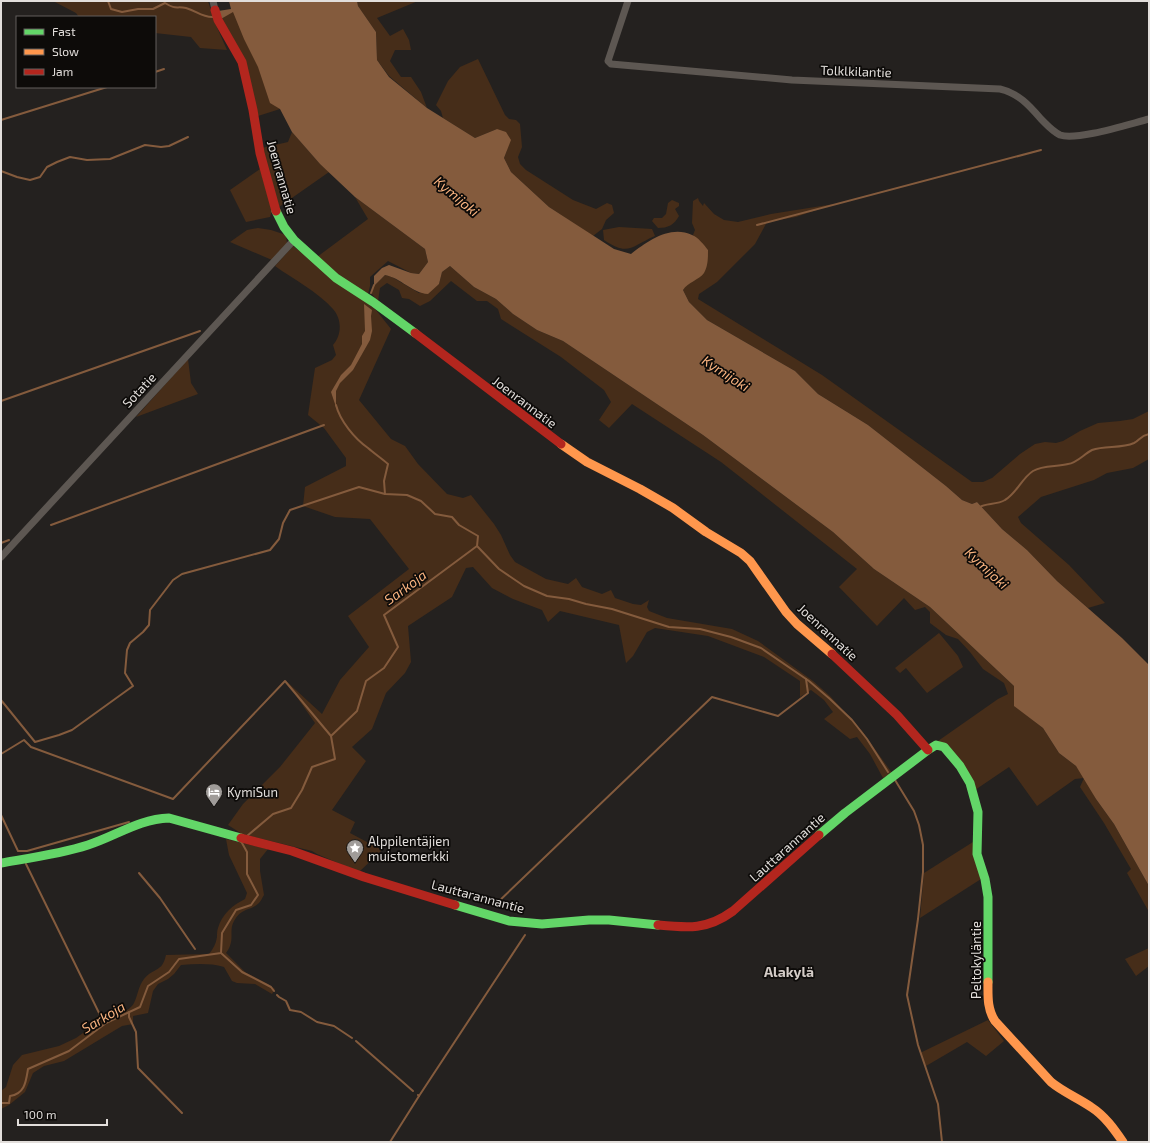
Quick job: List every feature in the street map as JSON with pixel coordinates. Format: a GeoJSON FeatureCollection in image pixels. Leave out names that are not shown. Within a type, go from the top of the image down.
{"type":"FeatureCollection","features":[{"type":"Feature","properties":{"kind":"street","name":"Tolklkilantie"},"geometry":{"type":"LineString","coordinates":[[628,1],[608,61],[611,64],[792,80],[1000,89],[1020,98],[1054,132],[1066,136],[1081,136],[1149,119]]}},
{"type":"Feature","properties":{"kind":"street","name":"Joenrannatie"},"geometry":{"type":"LineString","coordinates":[[214,5],[218,20],[242,62],[253,110],[260,153],[274,208],[284,227],[294,240],[336,278],[394,317],[558,442],[587,462],[673,508],[706,532],[742,553],[750,561],[786,612],[797,624],[897,715],[928,750]]}},
{"type":"Feature","properties":{"kind":"street","name":"Sotatie"},"geometry":{"type":"LineString","coordinates":[[1,557],[294,240]]}},
{"type":"Feature","properties":{"kind":"street","name":"Peltokyläntie"},"geometry":{"type":"LineString","coordinates":[[928,750],[936,745],[944,747],[951,754],[970,783],[978,812],[977,854],[985,879],[988,897],[988,1001],[990,1013],[1001,1029],[1058,1089],[1092,1108],[1104,1117],[1123,1142]]}},
{"type":"Feature","properties":{"kind":"street","name":"Lauttarannantie"},"geometry":{"type":"LineString","coordinates":[[1,863],[71,850],[110,837],[140,822],[160,818],[180,820],[292,852],[364,877],[509,920],[542,924],[609,920],[687,928],[712,923],[722,919],[733,911],[845,813],[928,750]]}},
{"type":"Feature","properties":{"kind":"shaded area"},"geometry":{"type":"Polygon","coordinates":[[[53,1],[208,1],[215,23],[227,50],[200,48],[191,37],[156,33],[156,16],[78,16],[76,13],[53,1]]]}},
{"type":"Feature","properties":{"kind":"shaded area"},"geometry":{"type":"Polygon","coordinates":[[[229,1],[280,109],[258,116],[221,19],[233,11],[229,1]]]}},
{"type":"Feature","properties":{"kind":"shaded area"},"geometry":{"type":"Polygon","coordinates":[[[357,1],[418,1],[377,18],[390,36],[403,29],[409,40],[411,50],[395,50],[390,61],[401,77],[411,77],[421,92],[427,108],[389,76],[377,60],[376,32],[358,6],[357,1]]]}},
{"type":"Feature","properties":{"kind":"shaded area"},"geometry":{"type":"Polygon","coordinates":[[[478,59],[505,115],[509,119],[516,120],[520,124],[522,147],[518,157],[520,164],[526,170],[573,200],[596,209],[607,203],[612,205],[614,213],[606,220],[602,229],[593,236],[549,207],[511,172],[504,158],[507,150],[497,129],[475,138],[443,118],[441,111],[436,105],[448,81],[460,67],[478,59]]]}},
{"type":"Feature","properties":{"kind":"shaded area"},"geometry":{"type":"Polygon","coordinates":[[[292,132],[329,172],[279,207],[262,148],[288,142],[292,132]]]}},
{"type":"Feature","properties":{"kind":"shaded area"},"geometry":{"type":"Polygon","coordinates":[[[260,169],[272,210],[270,217],[246,222],[230,190],[260,169]]]}},
{"type":"Feature","properties":{"kind":"shaded area"},"geometry":{"type":"Polygon","coordinates":[[[355,197],[425,249],[428,262],[419,274],[411,273],[388,261],[370,277],[368,294],[339,275],[317,257],[368,219],[355,197]]]}},
{"type":"Feature","properties":{"kind":"shaded area"},"geometry":{"type":"Polygon","coordinates":[[[698,198],[703,206],[704,203],[714,214],[724,220],[738,222],[771,214],[834,204],[796,217],[767,222],[755,244],[717,282],[699,294],[698,299],[822,375],[972,482],[983,482],[992,478],[1020,454],[1035,444],[1045,442],[1056,443],[1063,441],[1098,423],[1133,419],[1149,411],[1149,459],[1133,468],[1107,473],[1094,480],[1041,497],[1018,517],[1021,523],[1069,565],[1105,603],[1088,608],[1057,581],[1027,550],[1002,529],[977,502],[972,504],[962,500],[868,425],[818,394],[795,371],[707,320],[689,302],[683,290],[708,250],[693,235],[695,230],[692,223],[693,201],[698,198]]]}},
{"type":"Feature","properties":{"kind":"shaded area"},"geometry":{"type":"Polygon","coordinates":[[[672,200],[679,203],[679,206],[675,209],[679,216],[675,222],[670,225],[658,228],[652,221],[654,218],[662,218],[666,214],[668,203],[672,200]]]}},
{"type":"Feature","properties":{"kind":"shaded area"},"geometry":{"type":"Polygon","coordinates":[[[619,227],[652,229],[655,236],[630,248],[619,248],[604,240],[603,230],[619,227]]]}},
{"type":"Feature","properties":{"kind":"shaded area"},"geometry":{"type":"Polygon","coordinates":[[[258,228],[271,230],[286,235],[287,243],[272,260],[230,242],[247,230],[258,228]]]}},
{"type":"Feature","properties":{"kind":"shaded area"},"geometry":{"type":"Polygon","coordinates":[[[293,246],[376,310],[391,329],[359,400],[391,439],[405,446],[418,464],[447,494],[463,498],[471,495],[494,524],[515,562],[546,579],[568,584],[576,578],[582,587],[602,594],[611,590],[615,598],[633,604],[641,605],[649,600],[647,607],[649,611],[667,618],[732,629],[758,641],[813,681],[830,696],[862,731],[892,773],[883,778],[870,754],[857,737],[850,739],[824,719],[833,712],[824,700],[811,690],[800,697],[800,681],[764,657],[708,636],[655,628],[647,632],[633,656],[626,663],[619,625],[560,611],[548,622],[542,610],[513,599],[492,588],[473,567],[466,568],[452,597],[408,626],[411,662],[405,673],[386,693],[372,729],[352,747],[366,761],[332,810],[355,822],[350,833],[382,850],[359,872],[312,851],[242,834],[228,825],[243,804],[280,767],[315,723],[285,680],[322,714],[340,680],[369,647],[348,616],[409,569],[370,519],[335,517],[303,506],[305,487],[346,466],[346,458],[324,428],[308,415],[315,368],[332,360],[336,355],[333,345],[338,337],[340,327],[338,317],[333,309],[313,291],[275,266],[293,246]]]}},
{"type":"Feature","properties":{"kind":"shaded area"},"geometry":{"type":"Polygon","coordinates":[[[450,266],[474,287],[496,299],[513,314],[537,330],[563,341],[703,435],[833,532],[874,569],[930,607],[1014,686],[1015,706],[1043,728],[1059,753],[1076,766],[1085,778],[1096,799],[1114,824],[1149,886],[1149,912],[1127,873],[1131,869],[1104,823],[1080,787],[1084,778],[1075,779],[1037,806],[1009,767],[975,790],[938,741],[998,699],[1008,694],[1004,683],[983,669],[958,639],[946,635],[930,623],[930,612],[925,607],[915,610],[904,598],[877,626],[839,587],[857,569],[721,462],[632,404],[609,428],[599,420],[611,402],[604,390],[561,357],[501,319],[498,309],[487,301],[477,301],[451,281],[430,301],[420,306],[409,299],[402,298],[399,290],[387,283],[380,288],[378,301],[371,293],[374,286],[385,275],[392,277],[419,293],[439,284],[442,272],[450,266]]]}},
{"type":"Feature","properties":{"kind":"shaded area"},"geometry":{"type":"Polygon","coordinates":[[[188,359],[191,383],[198,394],[136,417],[188,359]]]}},
{"type":"Feature","properties":{"kind":"shaded area"},"geometry":{"type":"Polygon","coordinates":[[[939,633],[958,656],[963,667],[927,693],[906,668],[900,673],[895,668],[939,633]]]}},
{"type":"Feature","properties":{"kind":"shaded area"},"geometry":{"type":"Polygon","coordinates":[[[226,839],[268,849],[260,859],[260,871],[264,895],[259,903],[240,913],[234,921],[232,925],[231,944],[226,953],[245,972],[275,989],[272,994],[255,984],[237,983],[232,981],[224,967],[208,964],[181,965],[174,974],[158,984],[153,991],[148,1013],[133,1016],[133,1024],[122,1026],[64,1061],[44,1066],[33,1073],[25,1092],[9,1105],[1,1109],[1,1091],[6,1087],[13,1065],[22,1055],[59,1046],[76,1038],[83,1033],[98,1016],[112,1016],[128,1010],[134,1003],[140,985],[144,979],[162,965],[166,955],[209,954],[215,944],[222,918],[232,907],[245,899],[247,893],[229,855],[226,839]]]}},
{"type":"Feature","properties":{"kind":"shaded area"},"geometry":{"type":"Polygon","coordinates":[[[973,842],[981,879],[920,918],[924,873],[973,842]]]}},
{"type":"Feature","properties":{"kind":"shaded area"},"geometry":{"type":"Polygon","coordinates":[[[1149,948],[1149,966],[1136,976],[1125,959],[1149,948]]]}},
{"type":"Feature","properties":{"kind":"shaded area"},"geometry":{"type":"Polygon","coordinates":[[[988,1020],[1004,1041],[986,1056],[967,1042],[926,1066],[920,1053],[988,1020]]]}},
{"type":"Feature","properties":{"kind":"water","name":"Kymijoki"},"geometry":{"type":"Polygon","coordinates":[[[229,1],[357,1],[358,6],[376,32],[377,60],[389,77],[427,108],[475,138],[497,129],[506,132],[511,140],[504,158],[511,172],[549,207],[614,249],[631,254],[652,240],[668,233],[684,232],[696,237],[708,250],[706,268],[702,275],[683,290],[689,302],[707,320],[795,371],[818,394],[868,425],[962,500],[972,504],[977,502],[1002,529],[1027,550],[1057,581],[1122,638],[1149,665],[1149,886],[1114,824],[1096,799],[1076,766],[1059,753],[1043,728],[1014,706],[1014,686],[930,607],[874,569],[833,532],[703,435],[563,341],[537,330],[513,314],[496,299],[474,287],[450,266],[442,272],[439,284],[428,294],[417,291],[396,279],[385,275],[374,286],[374,276],[382,268],[389,265],[411,273],[419,274],[428,262],[425,249],[355,197],[320,164],[292,132],[280,109],[270,103],[258,67],[233,12],[221,19],[218,11],[231,9],[229,1]]]}},
{"type":"Feature","properties":{"kind":"water"},"geometry":{"type":"Polygon","coordinates":[[[364,304],[372,310],[372,331],[370,340],[353,370],[340,383],[336,391],[336,407],[331,392],[341,375],[351,365],[362,344],[362,336],[365,331],[364,304]]]}},
{"type":"Feature","properties":{"kind":"waterway"},"geometry":{"type":"LineString","coordinates":[[108,1],[111,9],[122,12],[138,9],[153,9],[165,3],[174,7],[186,8],[206,16],[214,17]]}},
{"type":"Feature","properties":{"kind":"waterway"},"geometry":{"type":"LineString","coordinates":[[156,72],[164,69]]}},
{"type":"Feature","properties":{"kind":"waterway"},"geometry":{"type":"LineString","coordinates":[[1,120],[104,88]]}},
{"type":"Feature","properties":{"kind":"waterway"},"geometry":{"type":"LineString","coordinates":[[1,171],[30,180],[40,177],[47,167],[70,157],[87,160],[110,159],[145,145],[161,147],[169,146],[188,137]]}},
{"type":"Feature","properties":{"kind":"waterway"},"geometry":{"type":"LineString","coordinates":[[757,225],[1041,150]]}},
{"type":"Feature","properties":{"kind":"waterway"},"geometry":{"type":"LineString","coordinates":[[371,293],[374,285]]}},
{"type":"Feature","properties":{"kind":"waterway"},"geometry":{"type":"LineString","coordinates":[[1,401],[200,331]]}},
{"type":"Feature","properties":{"kind":"waterway","name":"Sarkoja"},"geometry":{"type":"LineString","coordinates":[[247,836],[273,814],[291,808],[302,790],[312,767],[335,759],[331,736],[357,711],[366,681],[384,668],[398,647],[384,615],[477,546],[478,536],[459,525],[452,517],[435,514],[421,501],[407,495],[385,494],[384,481],[388,464],[353,435],[344,423],[336,405]]}},
{"type":"Feature","properties":{"kind":"waterway"},"geometry":{"type":"LineString","coordinates":[[51,525],[324,425]]}},
{"type":"Feature","properties":{"kind":"waterway"},"geometry":{"type":"LineString","coordinates":[[980,507],[1005,500],[1029,474],[1037,469],[1071,463],[1092,450],[1129,445],[1149,434]]}},
{"type":"Feature","properties":{"kind":"waterway"},"geometry":{"type":"LineString","coordinates":[[1,700],[35,742],[72,730],[133,686],[125,673],[127,650],[130,643],[149,625],[150,610],[173,580],[182,574],[270,550],[279,539],[283,523],[290,510],[359,487],[385,494]]}},
{"type":"Feature","properties":{"kind":"waterway"},"geometry":{"type":"LineString","coordinates":[[1,543],[9,540]]}},
{"type":"Feature","properties":{"kind":"waterway"},"geometry":{"type":"LineString","coordinates":[[477,546],[499,569],[524,586],[547,596],[569,599],[612,609],[669,627],[700,629],[731,637],[761,648],[809,681],[852,720],[867,739],[888,772]]}},
{"type":"Feature","properties":{"kind":"waterway"},"geometry":{"type":"LineString","coordinates":[[497,903],[712,697],[778,716],[808,693],[806,679]]}},
{"type":"Feature","properties":{"kind":"waterway"},"geometry":{"type":"LineString","coordinates":[[1,754],[24,740],[31,747],[173,799],[285,681],[331,736]]}},
{"type":"Feature","properties":{"kind":"waterway"},"geometry":{"type":"LineString","coordinates":[[895,780],[914,811],[919,825],[923,845],[923,872],[918,919],[907,995],[918,1045],[938,1104],[942,1142]]}},
{"type":"Feature","properties":{"kind":"waterway"},"geometry":{"type":"LineString","coordinates":[[1,815],[18,851],[27,851],[129,822]]}},
{"type":"Feature","properties":{"kind":"waterway","name":"Sarkoja"},"geometry":{"type":"LineString","coordinates":[[1,1103],[9,1103],[10,1096],[15,1095],[22,1090],[28,1069],[69,1051],[106,1023],[140,1007],[148,986],[169,972],[179,959],[221,953],[222,933],[236,910],[251,905],[258,895],[247,874],[247,852],[242,843]]}},
{"type":"Feature","properties":{"kind":"waterway"},"geometry":{"type":"LineString","coordinates":[[26,864],[102,1019],[106,1023]]}},
{"type":"Feature","properties":{"kind":"waterway"},"geometry":{"type":"LineString","coordinates":[[139,873],[160,898],[195,949]]}},
{"type":"Feature","properties":{"kind":"waterway"},"geometry":{"type":"LineString","coordinates":[[419,1096],[525,935]]}},
{"type":"Feature","properties":{"kind":"waterway"},"geometry":{"type":"LineString","coordinates":[[221,953],[242,972],[271,987],[274,991]]}},
{"type":"Feature","properties":{"kind":"waterway"},"geometry":{"type":"LineString","coordinates":[[277,995],[286,1001],[290,1010],[301,1012],[317,1022],[334,1026],[352,1038]]}},
{"type":"Feature","properties":{"kind":"waterway"},"geometry":{"type":"LineString","coordinates":[[129,1012],[129,1017],[136,1032],[138,1068],[182,1113]]}},
{"type":"Feature","properties":{"kind":"waterway"},"geometry":{"type":"LineString","coordinates":[[356,1041],[413,1091]]}},
{"type":"Feature","properties":{"kind":"waterway"},"geometry":{"type":"LineString","coordinates":[[390,1142],[419,1096],[418,1095]]}},
{"type":"Feature","properties":{"kind":"traffic: fast"},"geometry":{"type":"LineString","coordinates":[[276,211],[284,227],[294,240],[336,278],[373,302],[415,333]]}},
{"type":"Feature","properties":{"kind":"traffic: fast"},"geometry":{"type":"LineString","coordinates":[[819,835],[845,813],[928,750],[936,745],[944,747],[960,766],[970,783],[978,812],[977,854],[985,879],[988,897],[988,982]]}},
{"type":"Feature","properties":{"kind":"traffic: fast"},"geometry":{"type":"LineString","coordinates":[[1,863],[67,851],[88,845],[148,821],[158,819],[169,818],[241,838]]}},
{"type":"Feature","properties":{"kind":"traffic: fast"},"geometry":{"type":"LineString","coordinates":[[455,905],[509,921],[542,924],[609,920],[658,925]]}},
{"type":"Feature","properties":{"kind":"traffic: slow"},"geometry":{"type":"LineString","coordinates":[[561,444],[587,462],[673,508],[706,532],[741,553],[750,561],[786,612],[797,624],[832,654]]}},
{"type":"Feature","properties":{"kind":"traffic: slow"},"geometry":{"type":"LineString","coordinates":[[988,982],[989,1007],[995,1021],[1051,1082],[1101,1114],[1123,1142]]}},
{"type":"Feature","properties":{"kind":"traffic: jam"},"geometry":{"type":"LineString","coordinates":[[215,10],[218,20],[242,62],[253,110],[260,153],[276,211]]}},
{"type":"Feature","properties":{"kind":"traffic: jam"},"geometry":{"type":"LineString","coordinates":[[415,333],[561,444]]}},
{"type":"Feature","properties":{"kind":"traffic: jam"},"geometry":{"type":"LineString","coordinates":[[832,654],[897,715],[928,750]]}},
{"type":"Feature","properties":{"kind":"traffic: jam"},"geometry":{"type":"LineString","coordinates":[[658,925],[679,927],[706,925],[724,917],[733,911],[819,835]]}},
{"type":"Feature","properties":{"kind":"traffic: jam"},"geometry":{"type":"LineString","coordinates":[[241,838],[292,851],[364,877],[455,905]]}},
{"type":"Feature","properties":{"kind":"place","name":"KymiSun"},"geometry":{"type":"Point","coordinates":[214,807]}},
{"type":"Feature","properties":{"kind":"place","name":"Alppilentäjien muistomerkki"},"geometry":{"type":"Point","coordinates":[355,863]}},
{"type":"Feature","properties":{"kind":"district","name":"Alakylä"},"geometry":{"type":"Point","coordinates":[789,971]}}]}
